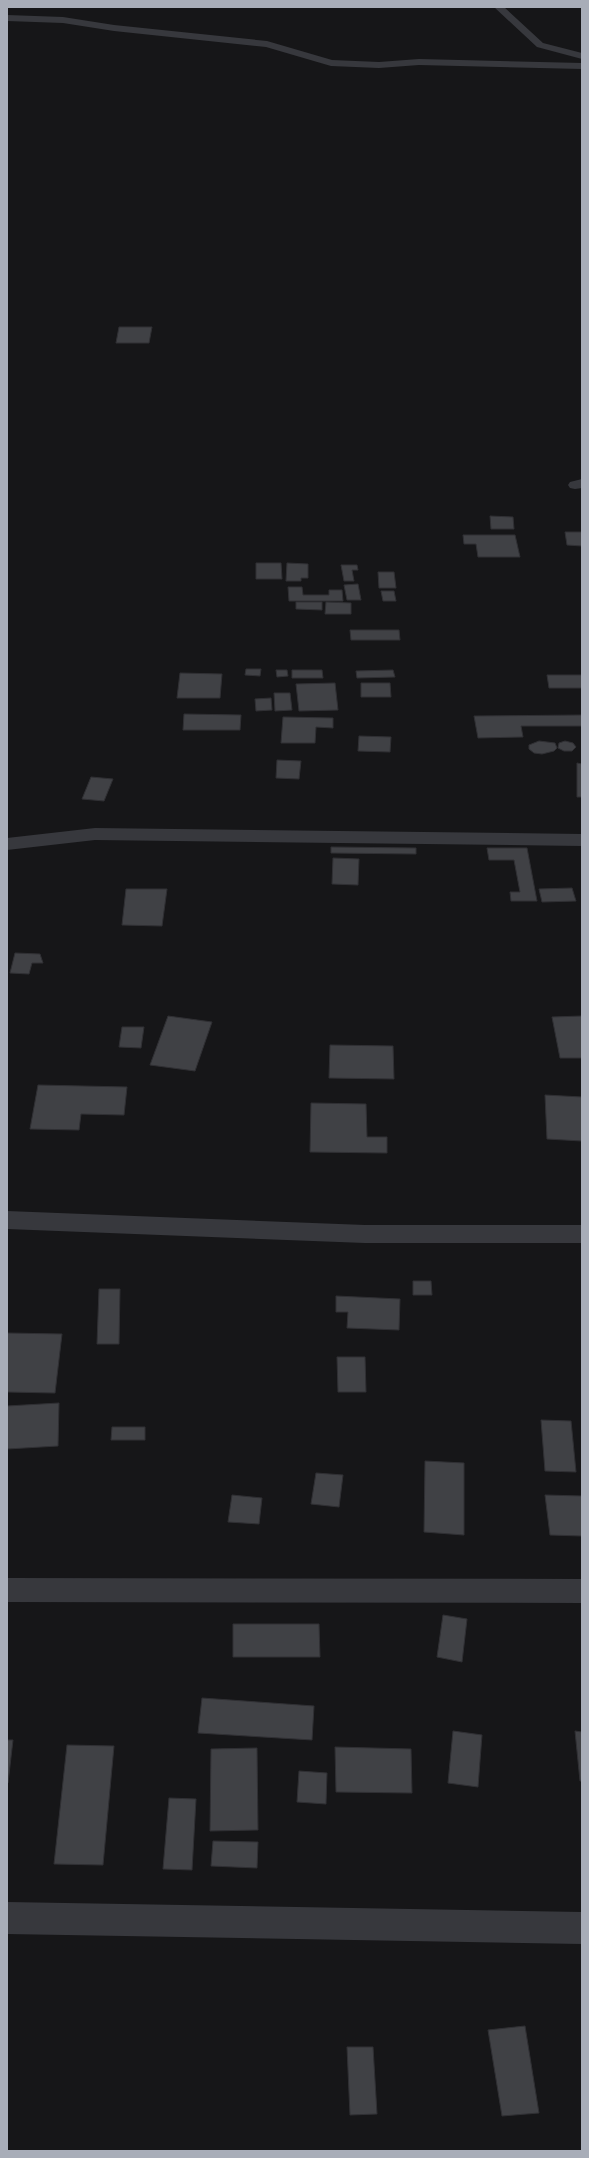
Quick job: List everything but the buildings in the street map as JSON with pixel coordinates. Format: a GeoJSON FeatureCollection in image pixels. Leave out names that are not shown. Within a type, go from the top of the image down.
{"type":"FeatureCollection","features":[{"type":"Feature","properties":{"kind":"street"},"geometry":{"type":"LineString","coordinates":[[499,7],[540,45],[582,56]]}},
{"type":"Feature","properties":{"kind":"street"},"geometry":{"type":"LineString","coordinates":[[7,18],[63,20],[114,28],[267,44],[331,63],[379,65],[419,62],[582,66]]}},
{"type":"Feature","properties":{"kind":"street"},"geometry":{"type":"LineString","coordinates":[[7,844],[94,834],[582,840]]}},
{"type":"Feature","properties":{"kind":"street"},"geometry":{"type":"LineString","coordinates":[[7,1220],[365,1234],[582,1234]]}},
{"type":"Feature","properties":{"kind":"street"},"geometry":{"type":"LineString","coordinates":[[7,1590],[582,1591]]}},
{"type":"Feature","properties":{"kind":"street"},"geometry":{"type":"LineString","coordinates":[[7,1918],[582,1928]]}}]}
